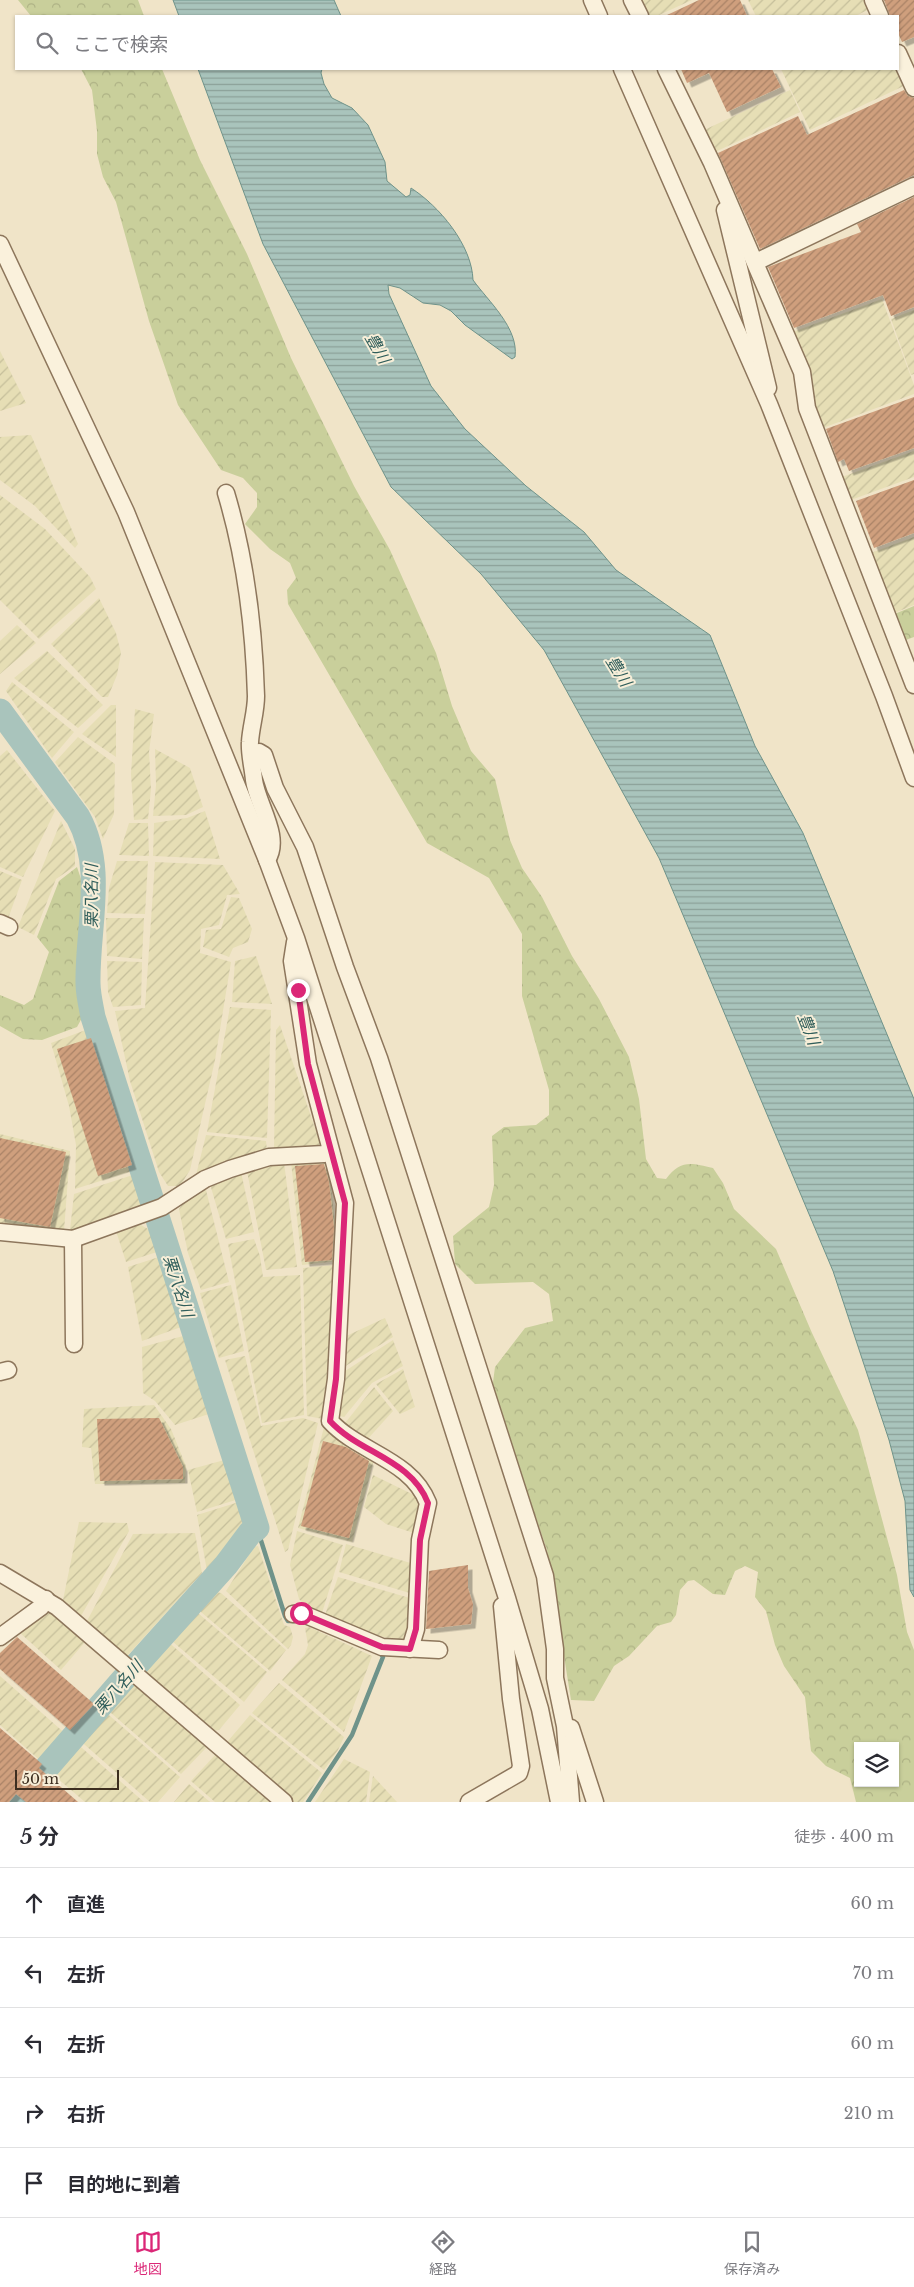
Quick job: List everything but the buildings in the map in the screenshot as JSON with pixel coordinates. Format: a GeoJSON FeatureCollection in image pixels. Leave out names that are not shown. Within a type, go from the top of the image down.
{"type":"FeatureCollection","features":[{"type":"Feature","properties":{"kind":"street"},"geometry":{"type":"LineString","coordinates":[[592,0],[599,15]]}},
{"type":"Feature","properties":{"kind":"street"},"geometry":{"type":"LineString","coordinates":[[632,0],[640,15]]}},
{"type":"Feature","properties":{"kind":"street"},"geometry":{"type":"LineString","coordinates":[[872,0],[880,15]]}},
{"type":"Feature","properties":{"kind":"street"},"geometry":{"type":"LineString","coordinates":[[899,56],[914,88]]}},
{"type":"Feature","properties":{"kind":"street"},"geometry":{"type":"LineString","coordinates":[[622,70],[769,404],[884,696],[914,778]]}},
{"type":"Feature","properties":{"kind":"street"},"geometry":{"type":"LineString","coordinates":[[666,70],[712,163],[802,372],[807,408],[907,645],[914,685]]}},
{"type":"Feature","properties":{"kind":"street"},"geometry":{"type":"LineString","coordinates":[[719,183],[731,242],[767,377],[769,404]]}},
{"type":"Feature","properties":{"kind":"street"},"geometry":{"type":"LineString","coordinates":[[756,262],[914,186]]}},
{"type":"Feature","properties":{"kind":"street"},"geometry":{"type":"LineString","coordinates":[[0,244],[126,512],[267,860],[296,938],[507,1598],[540,1709],[559,1802]]}},
{"type":"Feature","properties":{"kind":"street"},"geometry":{"type":"LineString","coordinates":[[226,493],[239,538],[252,623],[256,698],[255,721],[250,744],[254,782],[272,841],[272,852],[267,860]]}},
{"type":"Feature","properties":{"kind":"street"},"geometry":{"type":"LineString","coordinates":[[252,758],[254,753],[259,752],[264,755],[275,788],[306,847],[345,967],[379,1058],[545,1576],[555,1650],[555,1678],[565,1726],[571,1802]]}},
{"type":"Feature","properties":{"kind":"street"},"geometry":{"type":"LineString","coordinates":[[296,938],[292,961],[308,1064],[330,1151],[342,1187],[345,1212],[336,1379],[330,1421],[338,1431],[398,1466],[410,1476],[428,1503],[420,1540],[416,1629],[410,1649]]}},
{"type":"Feature","properties":{"kind":"street"},"geometry":{"type":"LineString","coordinates":[[0,1232],[73,1239],[162,1208],[204,1179],[230,1169],[269,1157],[324,1154],[330,1151]]}},
{"type":"Feature","properties":{"kind":"street"},"geometry":{"type":"LineString","coordinates":[[73,1239],[74,1344]]}},
{"type":"Feature","properties":{"kind":"street"},"geometry":{"type":"LineString","coordinates":[[0,1573],[46,1600],[131,1670],[284,1802]]}},
{"type":"Feature","properties":{"kind":"street"},"geometry":{"type":"LineString","coordinates":[[469,1802],[519,1773],[521,1766],[511,1699],[502,1606],[507,1598]]}},
{"type":"Feature","properties":{"kind":"street"},"geometry":{"type":"LineString","coordinates":[[0,1637],[40,1607],[46,1600]]}},
{"type":"Feature","properties":{"kind":"street"},"geometry":{"type":"LineString","coordinates":[[293,1614],[301,1613],[382,1647],[439,1650]]}},
{"type":"Feature","properties":{"kind":"street"},"geometry":{"type":"LineString","coordinates":[[565,1726],[571,1727],[575,1733],[584,1770],[595,1802]]}},
{"type":"Feature","properties":{"kind":"shaded area"},"geometry":{"type":"Polygon","coordinates":[[[640,0],[692,0],[659,15],[648,15],[640,0]]]}},
{"type":"Feature","properties":{"kind":"shaded area"},"geometry":{"type":"Polygon","coordinates":[[[748,0],[868,0],[872,8],[857,15],[756,15],[748,0]]]}},
{"type":"Feature","properties":{"kind":"shaded area"},"geometry":{"type":"Polygon","coordinates":[[[781,70],[899,70],[908,84],[810,130],[781,70]]]}},
{"type":"Feature","properties":{"kind":"shaded area"},"geometry":{"type":"Polygon","coordinates":[[[790,90],[800,112],[713,153],[702,131],[790,90]]]}},
{"type":"Feature","properties":{"kind":"shaded area"},"geometry":{"type":"Polygon","coordinates":[[[882,299],[914,385],[914,394],[820,429],[790,333],[882,299]]]}},
{"type":"Feature","properties":{"kind":"shaded area"},"geometry":{"type":"Polygon","coordinates":[[[914,310],[914,374],[911,375],[891,319],[914,310]]]}},
{"type":"Feature","properties":{"kind":"shaded area"},"geometry":{"type":"Polygon","coordinates":[[[0,351],[26,403],[0,411],[0,351]]]}},
{"type":"Feature","properties":{"kind":"shaded area"},"geometry":{"type":"Polygon","coordinates":[[[31,435],[78,544],[75,548],[35,506],[0,480],[0,437],[31,435]]]}},
{"type":"Feature","properties":{"kind":"shaded area"},"geometry":{"type":"Polygon","coordinates":[[[914,451],[914,477],[848,501],[839,478],[914,451]]]}},
{"type":"Feature","properties":{"kind":"shaded area"},"geometry":{"type":"Polygon","coordinates":[[[0,495],[45,529],[90,577],[96,589],[39,639],[0,600],[0,495]]]}},
{"type":"Feature","properties":{"kind":"shaded area"},"geometry":{"type":"Polygon","coordinates":[[[914,537],[914,605],[892,614],[868,554],[914,537]]]}},
{"type":"Feature","properties":{"kind":"shaded area"},"geometry":{"type":"Polygon","coordinates":[[[99,598],[116,633],[121,653],[117,675],[108,697],[102,697],[51,644],[99,598]]]}},
{"type":"Feature","properties":{"kind":"shaded area"},"geometry":{"type":"Polygon","coordinates":[[[17,625],[36,643],[0,674],[0,641],[17,625]]]}},
{"type":"Feature","properties":{"kind":"shaded area"},"geometry":{"type":"Polygon","coordinates":[[[47,651],[103,705],[78,728],[14,678],[47,651]]]}},
{"type":"Feature","properties":{"kind":"shaded area"},"geometry":{"type":"Polygon","coordinates":[[[12,682],[74,732],[52,758],[6,691],[12,682]]]}},
{"type":"Feature","properties":{"kind":"shaded area"},"geometry":{"type":"Polygon","coordinates":[[[111,705],[116,705],[116,757],[82,734],[111,705]]]}},
{"type":"Feature","properties":{"kind":"shaded area"},"geometry":{"type":"Polygon","coordinates":[[[135,709],[154,714],[149,752],[151,789],[148,819],[134,820],[131,774],[135,709]]]}},
{"type":"Feature","properties":{"kind":"shaded area"},"geometry":{"type":"Polygon","coordinates":[[[78,737],[115,764],[114,814],[103,839],[95,817],[55,762],[78,737]]]}},
{"type":"Feature","properties":{"kind":"shaded area"},"geometry":{"type":"Polygon","coordinates":[[[155,749],[190,768],[203,807],[186,815],[153,816],[156,785],[155,749]]]}},
{"type":"Feature","properties":{"kind":"shaded area"},"geometry":{"type":"Polygon","coordinates":[[[7,750],[55,811],[23,877],[0,867],[0,756],[7,750]]]}},
{"type":"Feature","properties":{"kind":"shaded area"},"geometry":{"type":"Polygon","coordinates":[[[205,811],[220,859],[153,856],[154,823],[187,818],[205,811]]]}},
{"type":"Feature","properties":{"kind":"shaded area"},"geometry":{"type":"Polygon","coordinates":[[[61,821],[75,849],[75,866],[56,879],[34,935],[18,927],[61,821]]]}},
{"type":"Feature","properties":{"kind":"shaded area"},"geometry":{"type":"Polygon","coordinates":[[[129,823],[148,823],[149,856],[119,855],[129,823]]]}},
{"type":"Feature","properties":{"kind":"shaded area"},"geometry":{"type":"Polygon","coordinates":[[[117,861],[148,861],[145,914],[107,913],[109,888],[117,861]]]}},
{"type":"Feature","properties":{"kind":"shaded area"},"geometry":{"type":"Polygon","coordinates":[[[155,862],[223,865],[240,894],[227,895],[219,925],[201,929],[200,953],[231,962],[215,1060],[190,1170],[180,1186],[168,1186],[159,1172],[130,1081],[115,1011],[145,1008],[155,862]]]}},
{"type":"Feature","properties":{"kind":"shaded area"},"geometry":{"type":"Polygon","coordinates":[[[0,871],[22,880],[9,916],[4,920],[0,918],[0,871]]]}},
{"type":"Feature","properties":{"kind":"shaded area"},"geometry":{"type":"Polygon","coordinates":[[[231,897],[239,898],[252,929],[248,942],[233,948],[229,957],[203,947],[206,930],[221,929],[231,897]]]}},
{"type":"Feature","properties":{"kind":"shaded area"},"geometry":{"type":"Polygon","coordinates":[[[106,918],[144,918],[142,959],[107,956],[106,918]]]}},
{"type":"Feature","properties":{"kind":"shaded area"},"geometry":{"type":"Polygon","coordinates":[[[256,956],[272,1004],[232,1002],[235,961],[256,956]]]}},
{"type":"Feature","properties":{"kind":"shaded area"},"geometry":{"type":"Polygon","coordinates":[[[107,961],[142,962],[141,1005],[113,1007],[108,992],[107,961]]]}},
{"type":"Feature","properties":{"kind":"shaded area"},"geometry":{"type":"Polygon","coordinates":[[[230,1007],[271,1010],[267,1138],[207,1132],[230,1007]]]}},
{"type":"Feature","properties":{"kind":"shaded area"},"geometry":{"type":"Polygon","coordinates":[[[280,1025],[320,1143],[316,1150],[274,1149],[276,1030],[280,1025]]]}},
{"type":"Feature","properties":{"kind":"shaded area"},"geometry":{"type":"Polygon","coordinates":[[[91,1028],[135,1170],[75,1189],[76,1145],[69,1106],[51,1043],[91,1028]]]}},
{"type":"Feature","properties":{"kind":"shaded area"},"geometry":{"type":"Polygon","coordinates":[[[0,1134],[70,1151],[64,1231],[0,1225],[0,1134]]]}},
{"type":"Feature","properties":{"kind":"shaded area"},"geometry":{"type":"Polygon","coordinates":[[[206,1135],[266,1141],[267,1151],[247,1155],[196,1175],[206,1135]]]}},
{"type":"Feature","properties":{"kind":"shaded area"},"geometry":{"type":"Polygon","coordinates":[[[328,1158],[339,1261],[302,1265],[291,1162],[328,1158]]]}},
{"type":"Feature","properties":{"kind":"shaded area"},"geometry":{"type":"Polygon","coordinates":[[[284,1162],[297,1267],[266,1270],[247,1171],[268,1164],[284,1162]]]}},
{"type":"Feature","properties":{"kind":"shaded area"},"geometry":{"type":"Polygon","coordinates":[[[241,1172],[254,1232],[226,1239],[210,1184],[241,1172]]]}},
{"type":"Feature","properties":{"kind":"shaded area"},"geometry":{"type":"Polygon","coordinates":[[[136,1174],[144,1202],[142,1208],[77,1231],[70,1230],[74,1194],[136,1174]]]}},
{"type":"Feature","properties":{"kind":"shaded area"},"geometry":{"type":"Polygon","coordinates":[[[205,1186],[229,1282],[201,1290],[188,1253],[179,1209],[188,1196],[205,1186]]]}},
{"type":"Feature","properties":{"kind":"shaded area"},"geometry":{"type":"Polygon","coordinates":[[[139,1224],[148,1229],[160,1251],[126,1262],[116,1231],[139,1224]]]}},
{"type":"Feature","properties":{"kind":"shaded area"},"geometry":{"type":"Polygon","coordinates":[[[254,1239],[260,1256],[263,1277],[300,1275],[304,1415],[262,1423],[228,1244],[254,1239]]]}},
{"type":"Feature","properties":{"kind":"shaded area"},"geometry":{"type":"Polygon","coordinates":[[[162,1256],[184,1326],[142,1341],[128,1267],[162,1256]]]}},
{"type":"Feature","properties":{"kind":"shaded area"},"geometry":{"type":"Polygon","coordinates":[[[337,1265],[330,1385],[323,1419],[307,1416],[303,1268],[337,1265]]]}},
{"type":"Feature","properties":{"kind":"shaded area"},"geometry":{"type":"Polygon","coordinates":[[[231,1285],[244,1351],[219,1358],[200,1293],[231,1285]]]}},
{"type":"Feature","properties":{"kind":"shaded area"},"geometry":{"type":"Polygon","coordinates":[[[385,1318],[393,1337],[339,1370],[342,1338],[385,1318]]]}},
{"type":"Feature","properties":{"kind":"shaded area"},"geometry":{"type":"Polygon","coordinates":[[[187,1335],[215,1412],[175,1425],[155,1401],[143,1393],[142,1347],[187,1335]]]}},
{"type":"Feature","properties":{"kind":"shaded area"},"geometry":{"type":"Polygon","coordinates":[[[393,1340],[403,1366],[372,1383],[344,1417],[335,1415],[342,1373],[393,1340]]]}},
{"type":"Feature","properties":{"kind":"shaded area"},"geometry":{"type":"Polygon","coordinates":[[[245,1356],[261,1426],[303,1418],[318,1423],[288,1550],[285,1552],[225,1360],[245,1356]]]}},
{"type":"Feature","properties":{"kind":"shaded area"},"geometry":{"type":"Polygon","coordinates":[[[403,1369],[415,1407],[400,1414],[376,1384],[403,1369]]]}},
{"type":"Feature","properties":{"kind":"shaded area"},"geometry":{"type":"Polygon","coordinates":[[[374,1387],[393,1411],[365,1442],[341,1428],[374,1387]]]}},
{"type":"Feature","properties":{"kind":"shaded area"},"geometry":{"type":"Polygon","coordinates":[[[154,1405],[171,1429],[186,1466],[185,1483],[95,1484],[91,1448],[82,1447],[84,1409],[154,1405]]]}},
{"type":"Feature","properties":{"kind":"shaded area"},"geometry":{"type":"Polygon","coordinates":[[[324,1427],[375,1456],[352,1542],[298,1528],[324,1427]]]}},
{"type":"Feature","properties":{"kind":"shaded area"},"geometry":{"type":"Polygon","coordinates":[[[228,1459],[242,1498],[197,1512],[188,1470],[228,1459]]]}},
{"type":"Feature","properties":{"kind":"shaded area"},"geometry":{"type":"Polygon","coordinates":[[[373,1475],[414,1495],[419,1506],[414,1533],[386,1524],[364,1507],[373,1475]]]}},
{"type":"Feature","properties":{"kind":"shaded area"},"geometry":{"type":"Polygon","coordinates":[[[242,1501],[249,1529],[207,1571],[197,1515],[242,1501]]]}},
{"type":"Feature","properties":{"kind":"shaded area"},"geometry":{"type":"Polygon","coordinates":[[[79,1522],[127,1523],[129,1531],[81,1616],[63,1600],[79,1522]]]}},
{"type":"Feature","properties":{"kind":"shaded area"},"geometry":{"type":"Polygon","coordinates":[[[297,1531],[343,1545],[322,1613],[304,1604],[299,1599],[290,1565],[297,1531]]]}},
{"type":"Feature","properties":{"kind":"shaded area"},"geometry":{"type":"Polygon","coordinates":[[[195,1533],[202,1573],[127,1656],[87,1621],[133,1534],[195,1533]]]}},
{"type":"Feature","properties":{"kind":"shaded area"},"geometry":{"type":"Polygon","coordinates":[[[346,1544],[414,1564],[413,1594],[339,1572],[346,1544]]]}},
{"type":"Feature","properties":{"kind":"shaded area"},"geometry":{"type":"Polygon","coordinates":[[[258,1546],[284,1625],[290,1627],[293,1637],[288,1649],[226,1591],[254,1547],[258,1546]]]}},
{"type":"Feature","properties":{"kind":"shaded area"},"geometry":{"type":"Polygon","coordinates":[[[338,1577],[413,1599],[410,1633],[400,1641],[376,1635],[325,1615],[338,1577]]]}},
{"type":"Feature","properties":{"kind":"shaded area"},"geometry":{"type":"Polygon","coordinates":[[[210,1591],[221,1593],[286,1650],[270,1671],[194,1606],[210,1591]]]}},
{"type":"Feature","properties":{"kind":"shaded area"},"geometry":{"type":"Polygon","coordinates":[[[192,1608],[267,1672],[244,1702],[166,1636],[192,1608]]]}},
{"type":"Feature","properties":{"kind":"shaded area"},"geometry":{"type":"Polygon","coordinates":[[[51,1610],[85,1642],[61,1670],[19,1632],[44,1611],[51,1610]]]}},
{"type":"Feature","properties":{"kind":"shaded area"},"geometry":{"type":"Polygon","coordinates":[[[309,1627],[372,1656],[344,1732],[282,1680],[305,1654],[308,1645],[305,1628],[309,1627]]]}},
{"type":"Feature","properties":{"kind":"shaded area"},"geometry":{"type":"Polygon","coordinates":[[[165,1639],[240,1705],[219,1730],[212,1731],[142,1671],[141,1668],[165,1639]]]}},
{"type":"Feature","properties":{"kind":"shaded area"},"geometry":{"type":"Polygon","coordinates":[[[0,1676],[68,1736],[44,1764],[0,1725],[0,1676]]]}},
{"type":"Feature","properties":{"kind":"shaded area"},"geometry":{"type":"Polygon","coordinates":[[[128,1677],[206,1742],[206,1748],[181,1774],[103,1706],[128,1677]]]}},
{"type":"Feature","properties":{"kind":"shaded area"},"geometry":{"type":"Polygon","coordinates":[[[279,1683],[344,1737],[338,1750],[324,1770],[252,1713],[279,1683]]]}},
{"type":"Feature","properties":{"kind":"shaded area"},"geometry":{"type":"Polygon","coordinates":[[[102,1709],[180,1777],[158,1802],[150,1802],[77,1738],[102,1709]]]}},
{"type":"Feature","properties":{"kind":"shaded area"},"geometry":{"type":"Polygon","coordinates":[[[250,1715],[322,1773],[303,1802],[292,1802],[229,1746],[228,1741],[250,1715]]]}},
{"type":"Feature","properties":{"kind":"shaded area"},"geometry":{"type":"Polygon","coordinates":[[[74,1741],[144,1802],[85,1802],[49,1771],[74,1741]]]}},
{"type":"Feature","properties":{"kind":"shaded area"},"geometry":{"type":"Polygon","coordinates":[[[216,1754],[276,1802],[215,1802],[191,1781],[216,1754]]]}},
{"type":"Feature","properties":{"kind":"shaded area"},"geometry":{"type":"Polygon","coordinates":[[[344,1759],[370,1772],[366,1802],[315,1802],[344,1759]]]}},
{"type":"Feature","properties":{"kind":"shaded area"},"geometry":{"type":"Polygon","coordinates":[[[373,1776],[397,1802],[369,1802],[373,1776]]]}},
{"type":"Feature","properties":{"kind":"shaded area"},"geometry":{"type":"Polygon","coordinates":[[[189,1784],[210,1802],[174,1802],[189,1784]]]}},
{"type":"Feature","properties":{"kind":"green space"},"geometry":{"type":"Polygon","coordinates":[[[18,0],[138,0],[144,15],[30,15],[18,0]]]}},
{"type":"Feature","properties":{"kind":"green space"},"geometry":{"type":"Polygon","coordinates":[[[82,70],[162,70],[200,160],[247,254],[291,358],[354,486],[390,550],[436,653],[452,706],[471,751],[495,779],[510,840],[522,868],[542,897],[572,956],[599,999],[629,1057],[639,1099],[646,1159],[657,1178],[666,1179],[677,1168],[687,1164],[713,1168],[723,1183],[734,1209],[776,1249],[812,1333],[858,1430],[897,1575],[907,1632],[914,1650],[914,1802],[856,1802],[850,1778],[826,1766],[811,1751],[805,1697],[784,1666],[775,1645],[766,1611],[755,1597],[758,1572],[745,1566],[735,1571],[725,1595],[713,1594],[694,1580],[688,1581],[680,1590],[676,1615],[671,1622],[657,1626],[629,1656],[614,1666],[594,1701],[571,1700],[547,1550],[492,1390],[495,1367],[525,1328],[553,1321],[549,1294],[533,1282],[475,1284],[455,1264],[453,1236],[489,1207],[494,1185],[492,1136],[504,1127],[536,1125],[549,1115],[549,1090],[522,996],[522,934],[489,878],[427,843],[288,604],[287,590],[296,578],[290,563],[270,549],[245,524],[257,507],[257,493],[243,478],[221,470],[178,405],[149,321],[116,202],[103,177],[97,154],[97,131],[92,90],[82,70]]]}},
{"type":"Feature","properties":{"kind":"green space"},"geometry":{"type":"Polygon","coordinates":[[[914,606],[914,637],[903,641],[892,615],[914,606]]]}},
{"type":"Feature","properties":{"kind":"green space"},"geometry":{"type":"Polygon","coordinates":[[[77,867],[84,888],[79,989],[83,1016],[77,1027],[42,1040],[23,1039],[0,1026],[0,995],[24,1005],[33,999],[49,952],[37,937],[59,881],[77,867]]]}},
{"type":"Feature","properties":{"kind":"water"},"geometry":{"type":"Polygon","coordinates":[[[173,0],[334,0],[341,15],[179,15],[173,0]]]}},
{"type":"Feature","properties":{"kind":"water","name":"豊川"},"geometry":{"type":"Polygon","coordinates":[[[198,70],[322,70],[324,84],[332,98],[352,108],[368,125],[385,162],[387,181],[406,197],[410,195],[411,188],[432,205],[452,228],[467,253],[473,280],[501,316],[512,336],[515,346],[515,357],[512,359],[465,325],[451,311],[440,305],[423,303],[400,288],[388,285],[389,294],[431,386],[465,429],[526,486],[584,532],[616,570],[710,635],[755,746],[803,833],[914,1099],[914,1597],[910,1590],[905,1501],[889,1440],[833,1271],[659,858],[544,650],[481,574],[391,487],[263,244],[198,70]]]}},
{"type":"Feature","properties":{"kind":"waterway","name":"栗八名川"},"geometry":{"type":"LineString","coordinates":[[0,711],[78,817],[86,836],[93,877],[88,962],[89,996],[93,1017],[257,1528],[250,1533],[226,1565],[17,1802]]}},
{"type":"Feature","properties":{"kind":"waterway"},"geometry":{"type":"LineString","coordinates":[[257,1528],[285,1616],[288,1621],[295,1621]]}},
{"type":"Feature","properties":{"kind":"waterway"},"geometry":{"type":"LineString","coordinates":[[308,1802],[352,1735],[383,1657],[379,1651]]}},
{"type":"Feature","properties":{"kind":"route"},"geometry":{"type":"LineString","coordinates":[[298,990],[308,1064],[320,1115],[345,1203],[336,1379],[330,1421],[338,1431],[398,1466],[410,1476],[428,1503],[420,1540],[419,1601],[416,1629],[410,1649],[382,1647],[301,1613]]}}]}
